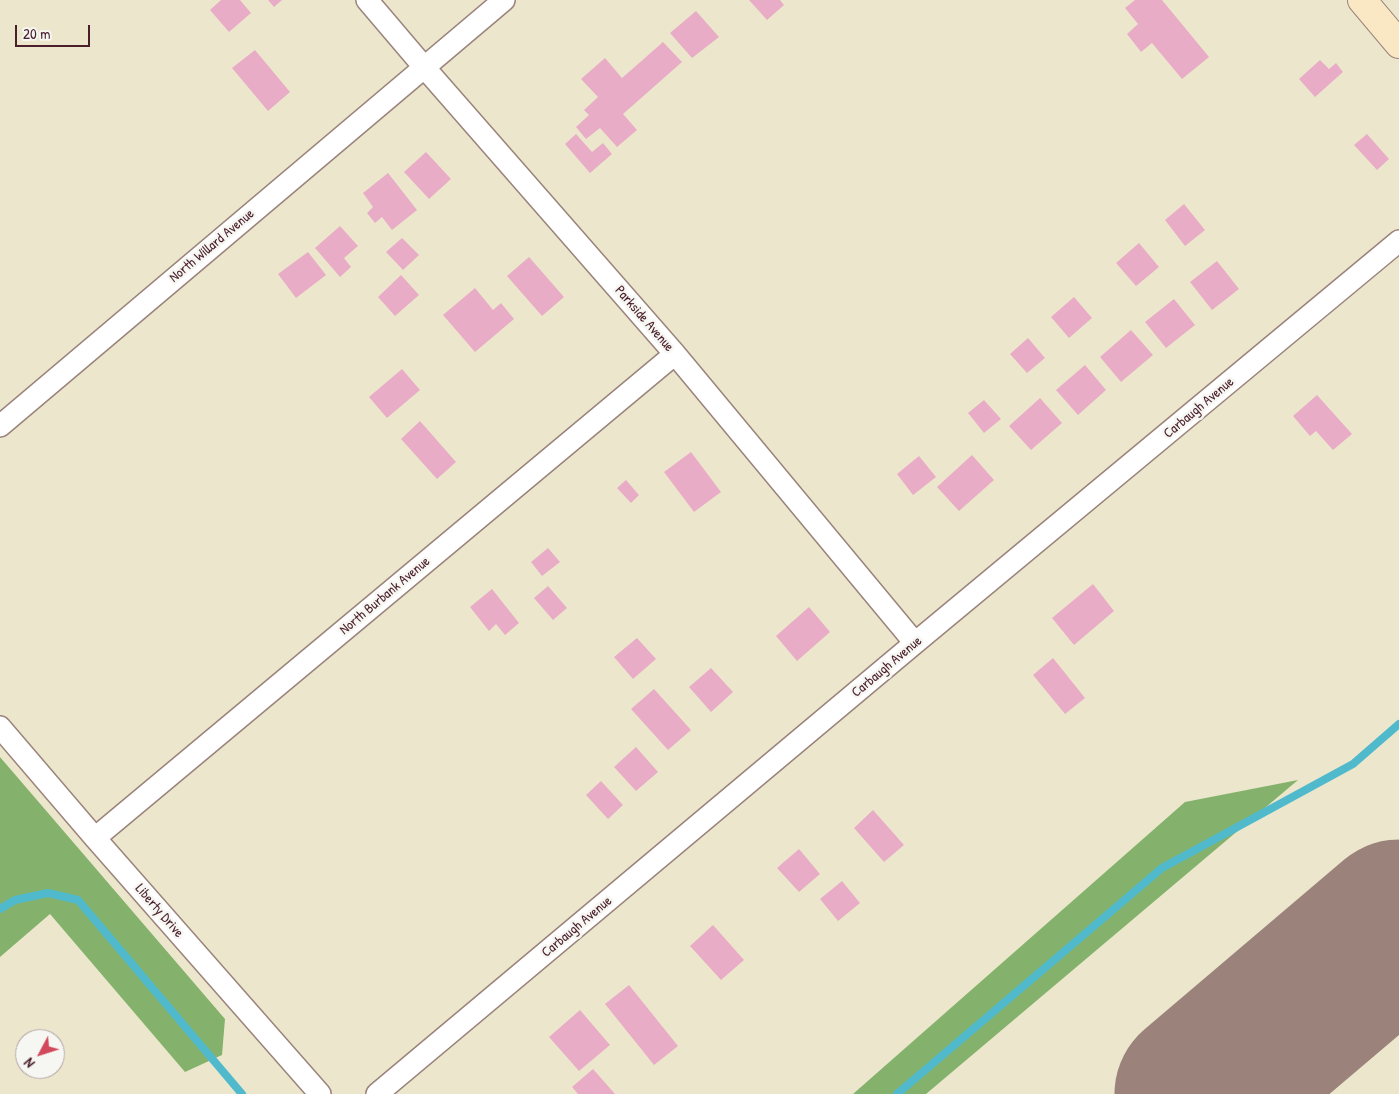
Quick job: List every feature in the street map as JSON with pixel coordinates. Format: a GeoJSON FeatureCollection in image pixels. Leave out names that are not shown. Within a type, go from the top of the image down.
{"type":"FeatureCollection","features":[{"type":"Feature","properties":{"kind":"main road"},"geometry":{"type":"LineString","coordinates":[[1362,0],[1399,44]]}},
{"type":"Feature","properties":{"kind":"street","name":"Parkside Avenue"},"geometry":{"type":"LineString","coordinates":[[367,0],[675,354],[915,643]]}},
{"type":"Feature","properties":{"kind":"street","name":"North Willard Avenue"},"geometry":{"type":"LineString","coordinates":[[0,426],[504,0]]}},
{"type":"Feature","properties":{"kind":"street","name":"Carbaugh Avenue"},"geometry":{"type":"LineString","coordinates":[[377,1094],[915,643],[1399,241]]}},
{"type":"Feature","properties":{"kind":"street","name":"North Burbank Avenue"},"geometry":{"type":"LineString","coordinates":[[95,838],[675,354]]}},
{"type":"Feature","properties":{"kind":"street","name":"Liberty Drive"},"geometry":{"type":"LineString","coordinates":[[0,727],[320,1094]]}},
{"type":"Feature","properties":{"kind":"green space"},"geometry":{"type":"Polygon","coordinates":[[[0,757],[225,1019],[222,1055],[185,1072],[50,914],[0,957],[0,757]]]}},
{"type":"Feature","properties":{"kind":"green space"},"geometry":{"type":"Polygon","coordinates":[[[1298,780],[926,1094],[853,1094],[1185,802],[1298,780]]]}},
{"type":"Feature","properties":{"kind":"building"},"geometry":{"type":"Polygon","coordinates":[[[221,0],[240,0],[251,13],[229,32],[210,10],[221,0]]]}},
{"type":"Feature","properties":{"kind":"building"},"geometry":{"type":"Polygon","coordinates":[[[268,0],[282,0],[274,7],[268,0]]]}},
{"type":"Feature","properties":{"kind":"building"},"geometry":{"type":"Polygon","coordinates":[[[749,0],[780,0],[784,5],[767,20],[749,0]]]}},
{"type":"Feature","properties":{"kind":"building"},"geometry":{"type":"Polygon","coordinates":[[[1135,0],[1162,0],[1209,57],[1182,79],[1152,43],[1141,52],[1127,34],[1138,24],[1125,8],[1135,0]]]}},
{"type":"Feature","properties":{"kind":"building"},"geometry":{"type":"Polygon","coordinates":[[[696,11],[719,37],[692,58],[670,33],[696,11]]]}},
{"type":"Feature","properties":{"kind":"building"},"geometry":{"type":"Polygon","coordinates":[[[663,42],[682,62],[623,114],[637,130],[617,147],[600,128],[586,139],[576,127],[589,115],[584,110],[598,97],[581,79],[605,58],[622,78],[663,42]]]}},
{"type":"Feature","properties":{"kind":"building"},"geometry":{"type":"Polygon","coordinates":[[[255,50],[290,92],[268,111],[232,68],[255,50]]]}},
{"type":"Feature","properties":{"kind":"building"},"geometry":{"type":"Polygon","coordinates":[[[1320,60],[1329,69],[1336,63],[1343,72],[1315,97],[1299,79],[1320,60]]]}},
{"type":"Feature","properties":{"kind":"building"},"geometry":{"type":"Polygon","coordinates":[[[576,134],[592,152],[603,143],[612,154],[590,173],[565,144],[576,134]]]}},
{"type":"Feature","properties":{"kind":"building"},"geometry":{"type":"Polygon","coordinates":[[[1367,134],[1389,159],[1377,170],[1354,145],[1367,134]]]}},
{"type":"Feature","properties":{"kind":"building"},"geometry":{"type":"Polygon","coordinates":[[[426,152],[451,179],[429,199],[404,172],[426,152]]]}},
{"type":"Feature","properties":{"kind":"building"},"geometry":{"type":"Polygon","coordinates":[[[388,173],[417,210],[392,230],[382,217],[375,223],[367,213],[373,207],[363,193],[388,173]]]}},
{"type":"Feature","properties":{"kind":"building"},"geometry":{"type":"Polygon","coordinates":[[[1184,204],[1205,230],[1185,246],[1165,220],[1184,204]]]}},
{"type":"Feature","properties":{"kind":"building"},"geometry":{"type":"Polygon","coordinates":[[[340,226],[358,246],[344,258],[351,267],[340,277],[315,248],[340,226]]]}},
{"type":"Feature","properties":{"kind":"building"},"geometry":{"type":"Polygon","coordinates":[[[402,238],[419,255],[403,270],[386,252],[402,238]]]}},
{"type":"Feature","properties":{"kind":"building"},"geometry":{"type":"Polygon","coordinates":[[[1139,243],[1159,267],[1136,286],[1116,263],[1139,243]]]}},
{"type":"Feature","properties":{"kind":"building"},"geometry":{"type":"Polygon","coordinates":[[[308,252],[326,275],[296,298],[278,274],[308,252]]]}},
{"type":"Feature","properties":{"kind":"building"},"geometry":{"type":"Polygon","coordinates":[[[529,257],[564,297],[542,316],[507,276],[529,257]]]}},
{"type":"Feature","properties":{"kind":"building"},"geometry":{"type":"Polygon","coordinates":[[[1217,261],[1239,289],[1212,310],[1190,282],[1217,261]]]}},
{"type":"Feature","properties":{"kind":"building"},"geometry":{"type":"Polygon","coordinates":[[[401,275],[419,295],[395,316],[378,297],[401,275]]]}},
{"type":"Feature","properties":{"kind":"building"},"geometry":{"type":"Polygon","coordinates":[[[475,288],[493,310],[501,303],[514,319],[475,352],[443,315],[475,288]]]}},
{"type":"Feature","properties":{"kind":"building"},"geometry":{"type":"Polygon","coordinates":[[[1074,297],[1092,318],[1069,338],[1051,317],[1074,297]]]}},
{"type":"Feature","properties":{"kind":"building"},"geometry":{"type":"Polygon","coordinates":[[[1174,299],[1195,325],[1166,348],[1145,322],[1174,299]]]}},
{"type":"Feature","properties":{"kind":"building"},"geometry":{"type":"Polygon","coordinates":[[[1131,330],[1153,355],[1121,382],[1100,357],[1131,330]]]}},
{"type":"Feature","properties":{"kind":"building"},"geometry":{"type":"Polygon","coordinates":[[[1028,338],[1045,358],[1027,373],[1010,354],[1028,338]]]}},
{"type":"Feature","properties":{"kind":"building"},"geometry":{"type":"Polygon","coordinates":[[[1085,365],[1106,390],[1078,415],[1056,390],[1085,365]]]}},
{"type":"Feature","properties":{"kind":"building"},"geometry":{"type":"Polygon","coordinates":[[[402,369],[420,390],[387,418],[369,397],[402,369]]]}},
{"type":"Feature","properties":{"kind":"building"},"geometry":{"type":"Polygon","coordinates":[[[1317,395],[1352,434],[1333,450],[1316,431],[1310,436],[1293,416],[1317,395]]]}},
{"type":"Feature","properties":{"kind":"building"},"geometry":{"type":"Polygon","coordinates":[[[1040,398],[1062,423],[1031,450],[1009,426],[1040,398]]]}},
{"type":"Feature","properties":{"kind":"building"},"geometry":{"type":"Polygon","coordinates":[[[984,400],[1001,419],[984,433],[968,413],[984,400]]]}},
{"type":"Feature","properties":{"kind":"building"},"geometry":{"type":"Polygon","coordinates":[[[420,421],[456,462],[437,479],[401,439],[420,421]]]}},
{"type":"Feature","properties":{"kind":"building"},"geometry":{"type":"Polygon","coordinates":[[[691,452],[721,492],[694,512],[664,472],[691,452]]]}},
{"type":"Feature","properties":{"kind":"building"},"geometry":{"type":"Polygon","coordinates":[[[972,455],[994,480],[959,511],[937,487],[972,455]]]}},
{"type":"Feature","properties":{"kind":"building"},"geometry":{"type":"Polygon","coordinates":[[[919,456],[936,477],[913,495],[897,474],[919,456]]]}},
{"type":"Feature","properties":{"kind":"building"},"geometry":{"type":"Polygon","coordinates":[[[626,480],[639,495],[631,503],[617,488],[626,480]]]}},
{"type":"Feature","properties":{"kind":"building"},"geometry":{"type":"Polygon","coordinates":[[[548,548],[560,562],[542,576],[531,562],[548,548]]]}},
{"type":"Feature","properties":{"kind":"building"},"geometry":{"type":"Polygon","coordinates":[[[1093,584],[1114,611],[1074,645],[1052,618],[1093,584]]]}},
{"type":"Feature","properties":{"kind":"building"},"geometry":{"type":"Polygon","coordinates":[[[548,586],[567,608],[553,620],[534,598],[548,586]]]}},
{"type":"Feature","properties":{"kind":"building"},"geometry":{"type":"Polygon","coordinates":[[[492,589],[519,623],[505,635],[496,624],[489,631],[470,607],[492,589]]]}},
{"type":"Feature","properties":{"kind":"building"},"geometry":{"type":"Polygon","coordinates":[[[809,607],[830,632],[797,661],[776,636],[809,607]]]}},
{"type":"Feature","properties":{"kind":"building"},"geometry":{"type":"Polygon","coordinates":[[[637,638],[656,659],[633,679],[614,657],[637,638]]]}},
{"type":"Feature","properties":{"kind":"building"},"geometry":{"type":"Polygon","coordinates":[[[1053,658],[1085,698],[1065,714],[1033,675],[1053,658]]]}},
{"type":"Feature","properties":{"kind":"building"},"geometry":{"type":"Polygon","coordinates":[[[711,668],[733,692],[711,712],[689,687],[711,668]]]}},
{"type":"Feature","properties":{"kind":"building"},"geometry":{"type":"Polygon","coordinates":[[[654,689],[691,730],[668,750],[631,709],[654,689]]]}},
{"type":"Feature","properties":{"kind":"building"},"geometry":{"type":"Polygon","coordinates":[[[636,747],[658,772],[636,791],[614,767],[636,747]]]}},
{"type":"Feature","properties":{"kind":"building"},"geometry":{"type":"Polygon","coordinates":[[[601,781],[623,805],[608,819],[586,795],[601,781]]]}},
{"type":"Feature","properties":{"kind":"building"},"geometry":{"type":"Polygon","coordinates":[[[873,810],[904,845],[884,862],[854,828],[873,810]]]}},
{"type":"Feature","properties":{"kind":"building"},"geometry":{"type":"Polygon","coordinates":[[[799,849],[820,874],[799,892],[777,868],[799,849]]]}},
{"type":"Feature","properties":{"kind":"building"},"geometry":{"type":"Polygon","coordinates":[[[842,881],[860,903],[838,921],[820,899],[842,881]]]}},
{"type":"Feature","properties":{"kind":"building"},"geometry":{"type":"Polygon","coordinates":[[[713,925],[744,960],[721,980],[690,946],[713,925]]]}},
{"type":"Feature","properties":{"kind":"building"},"geometry":{"type":"Polygon","coordinates":[[[629,985],[678,1046],[654,1065],[605,1004],[629,985]]]}},
{"type":"Feature","properties":{"kind":"building"},"geometry":{"type":"Polygon","coordinates":[[[580,1010],[610,1045],[579,1071],[549,1037],[580,1010]]]}},
{"type":"Feature","properties":{"kind":"building"},"geometry":{"type":"Polygon","coordinates":[[[593,1069],[615,1094],[578,1094],[572,1087],[593,1069]]]}},
{"type":"Feature","properties":{"kind":"waterway"},"geometry":{"type":"LineString","coordinates":[[897,1094],[1162,868],[1353,764],[1399,724]]}},
{"type":"Feature","properties":{"kind":"waterway"},"geometry":{"type":"LineString","coordinates":[[0,909],[15,900],[48,893],[78,900],[242,1094]]}},
{"type":"Feature","properties":{"kind":"runway"},"geometry":{"type":"LineString","coordinates":[[1199,1094],[1399,924]]}}]}
